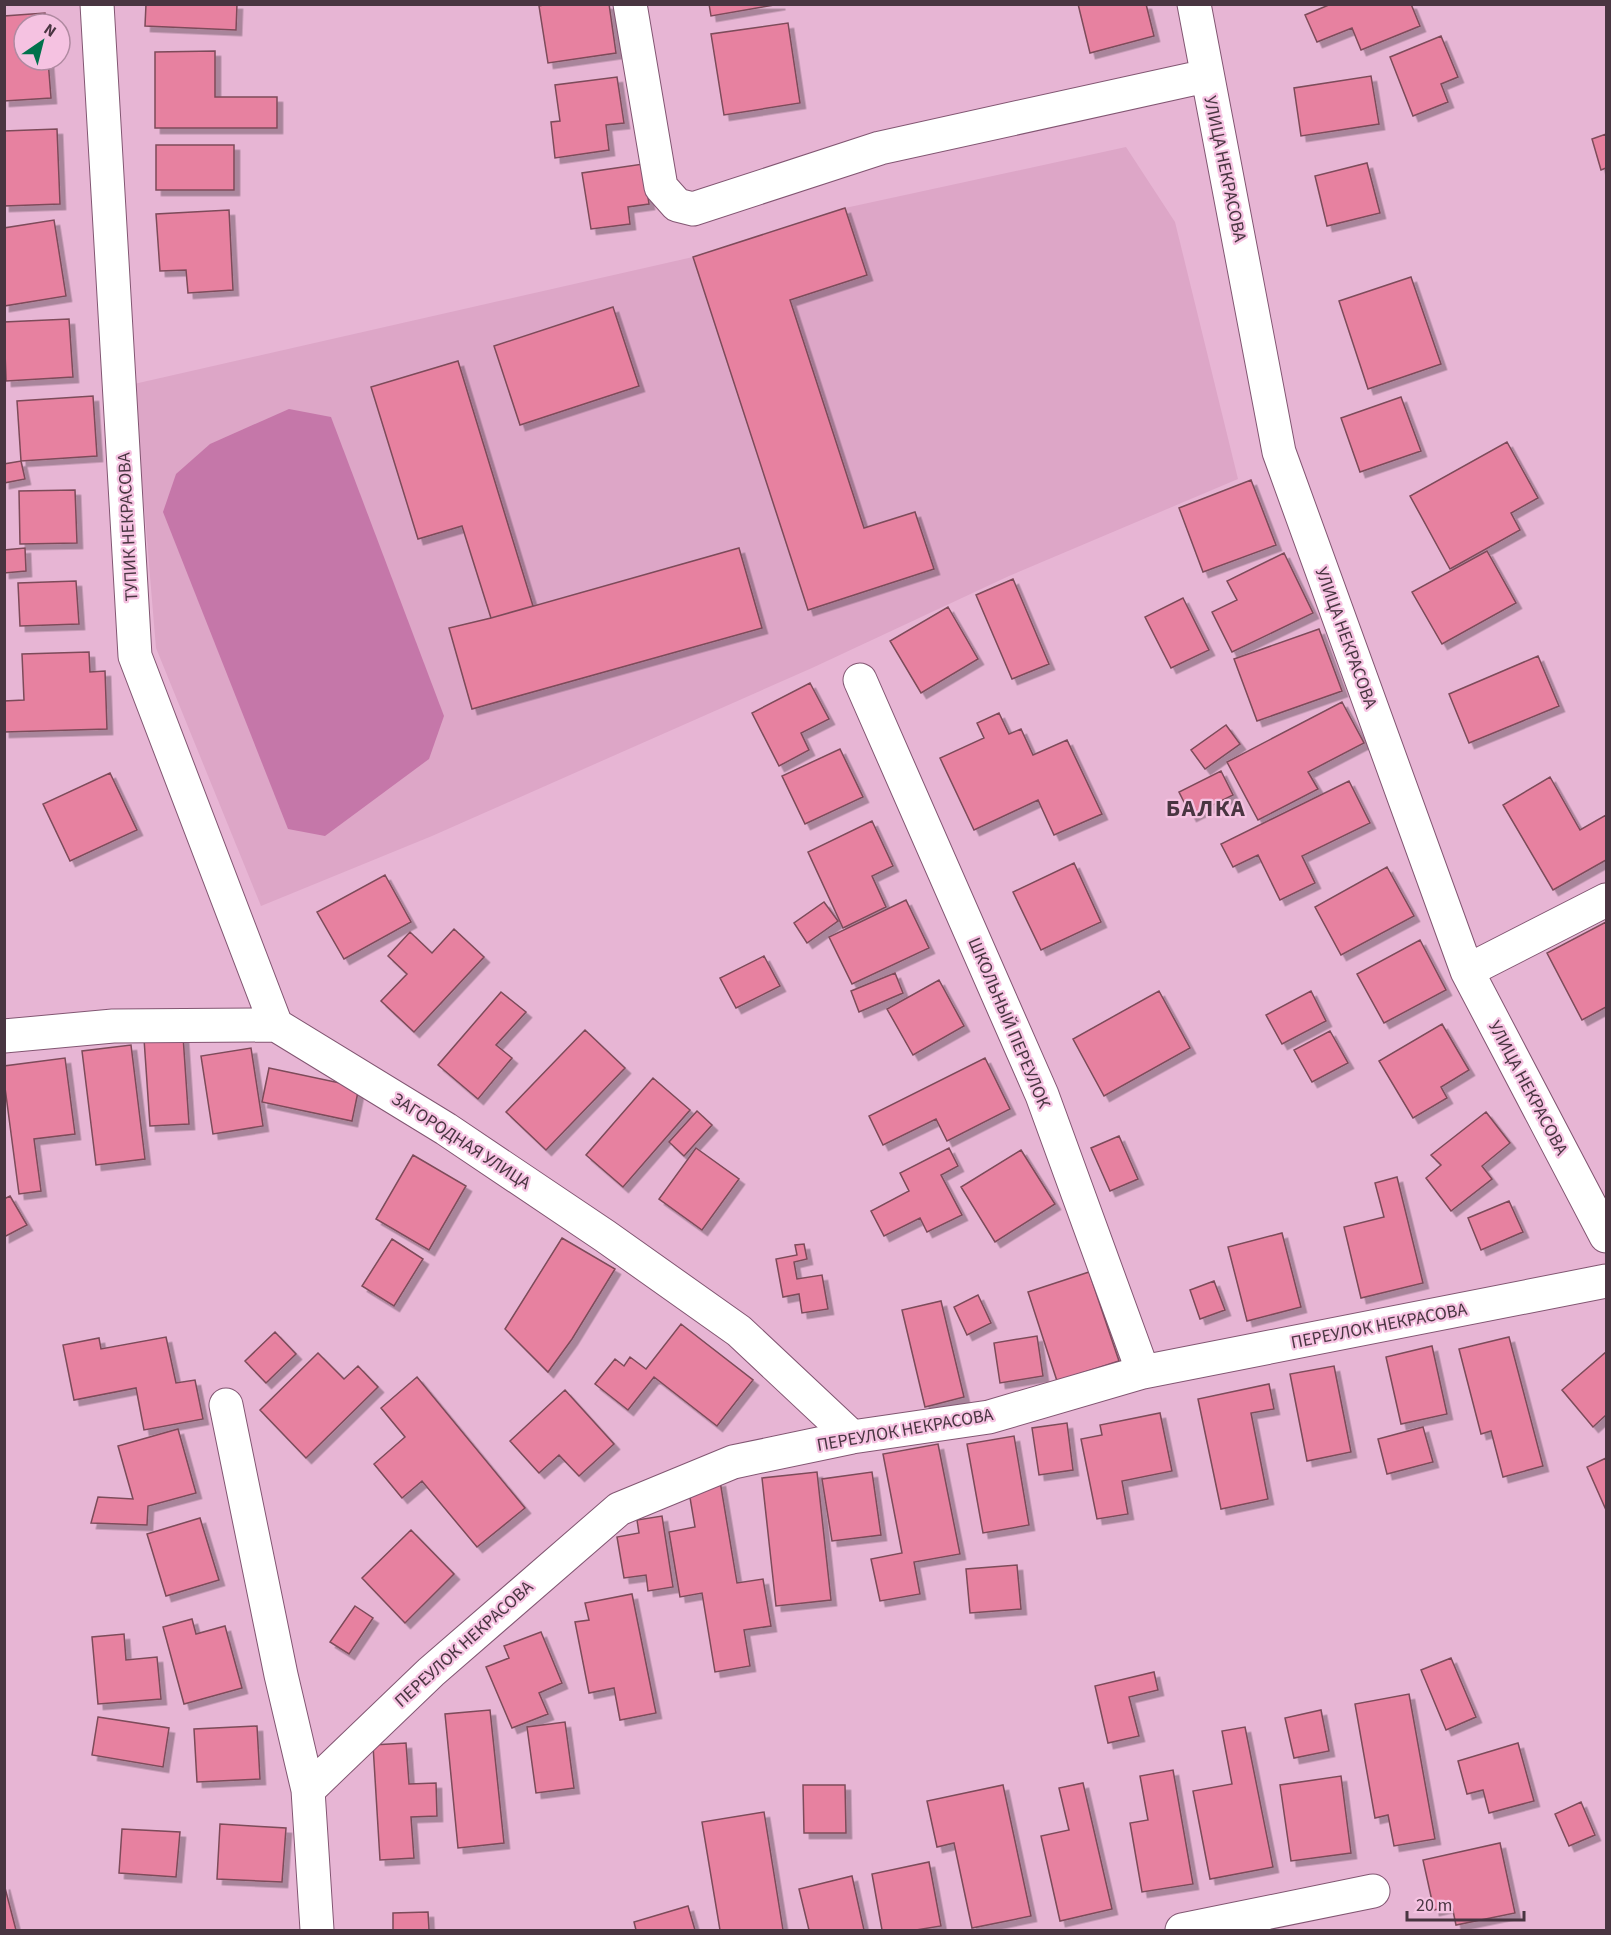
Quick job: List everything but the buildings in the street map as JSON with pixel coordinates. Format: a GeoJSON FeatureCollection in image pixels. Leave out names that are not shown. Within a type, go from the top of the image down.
{"type":"FeatureCollection","features":[{"type":"Feature","properties":{"kind":"street","name":"ТУПИК НЕКРАСОВА"},"geometry":{"type":"LineString","coordinates":[[97,4],[135,656],[276,1025]]}},
{"type":"Feature","properties":{"kind":"street"},"geometry":{"type":"LineString","coordinates":[[630,4],[661,187],[677,205],[693,209],[880,148],[1206,76]]}},
{"type":"Feature","properties":{"kind":"street","name":"УЛИЦА НЕКРАСОВА"},"geometry":{"type":"LineString","coordinates":[[1194,4],[1279,452],[1467,971],[1606,1236]]}},
{"type":"Feature","properties":{"kind":"street","name":"ШКОЛЬНЫЙ ПЕРЕУЛОК"},"geometry":{"type":"LineString","coordinates":[[860,680],[1042,1095],[1143,1372]]}},
{"type":"Feature","properties":{"kind":"street"},"geometry":{"type":"LineString","coordinates":[[1467,971],[1606,900]]}},
{"type":"Feature","properties":{"kind":"street"},"geometry":{"type":"LineString","coordinates":[[4,1036],[113,1026],[276,1025]]}},
{"type":"Feature","properties":{"kind":"street","name":"ЗАГОРОДНАЯ УЛИЦА"},"geometry":{"type":"LineString","coordinates":[[276,1025],[446,1129],[730,1324],[852,1437]]}},
{"type":"Feature","properties":{"kind":"street","name":"ПЕРЕУЛОК НЕКРАСОВА"},"geometry":{"type":"LineString","coordinates":[[308,1790],[431,1672],[618,1509],[733,1462],[852,1437],[989,1416],[1143,1372],[1606,1281]]}},
{"type":"Feature","properties":{"kind":"street"},"geometry":{"type":"LineString","coordinates":[[226,1406],[281,1675],[308,1790],[317,1930]]}},
{"type":"Feature","properties":{"kind":"street"},"geometry":{"type":"LineString","coordinates":[[1182,1930],[1373,1891]]}},
{"type":"Feature","properties":{"kind":"shaded area"},"geometry":{"type":"Polygon","coordinates":[[[1126,147],[1175,222],[1238,479],[1009,576],[812,668],[432,836],[261,906],[156,648],[134,384],[693,257],[845,208],[1126,147]]]}},
{"type":"Feature","properties":{"kind":"shaded area"},"geometry":{"type":"Polygon","coordinates":[[[289,409],[331,417],[444,716],[429,759],[325,836],[288,829],[163,512],[176,474],[210,444],[289,409]]]}},
{"type":"Feature","properties":{"kind":"district","name":"БАЛКА"},"geometry":{"type":"Point","coordinates":[1206,808]}}]}
